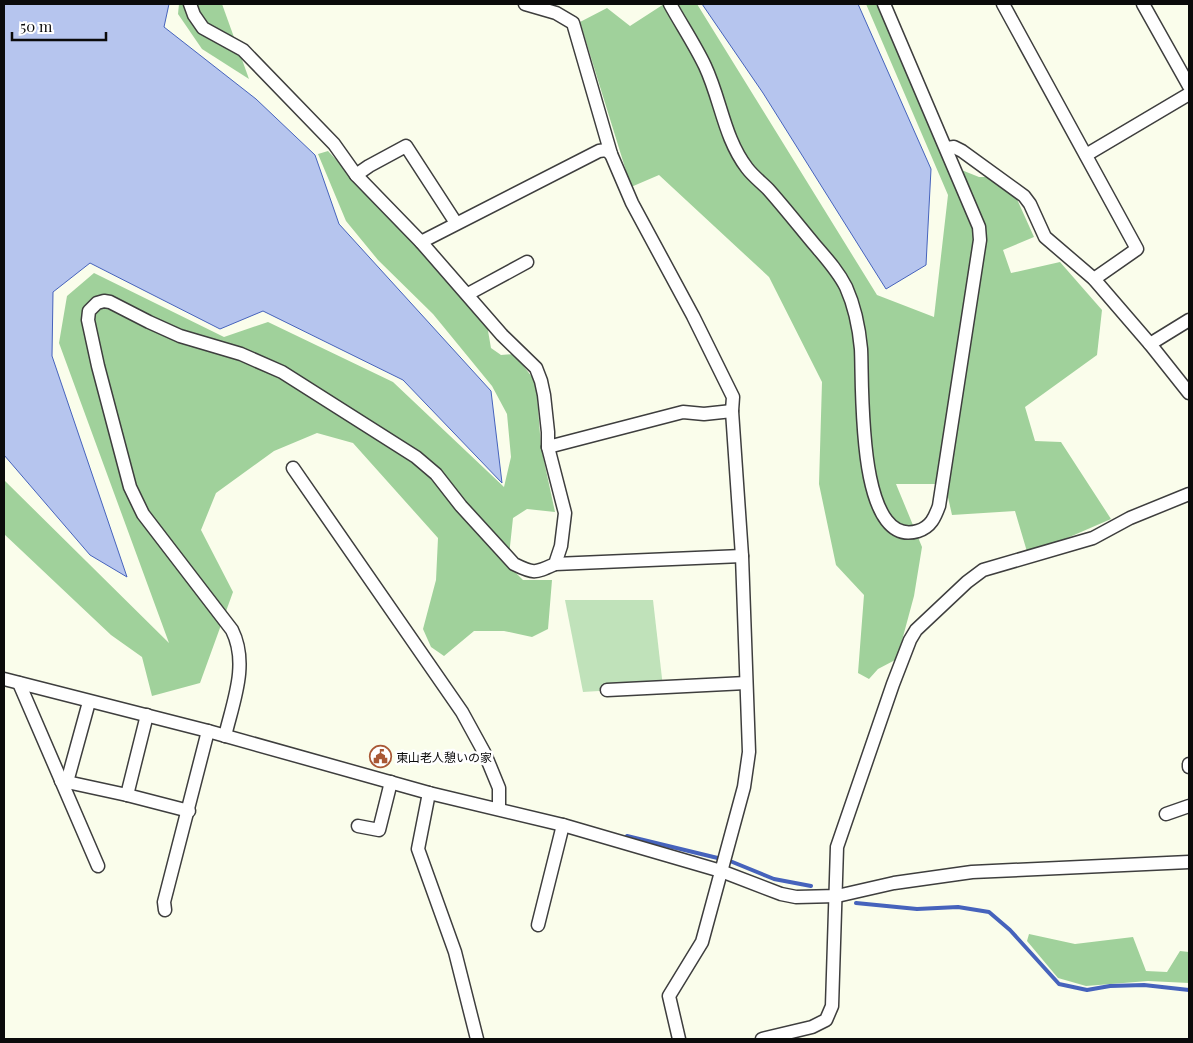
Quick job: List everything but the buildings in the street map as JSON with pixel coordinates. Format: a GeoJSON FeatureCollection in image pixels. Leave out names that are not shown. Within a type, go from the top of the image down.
{"type":"FeatureCollection","features":[{"type":"Feature","properties":{"kind":"street"},"geometry":{"type":"LineString","coordinates":[[190,4],[194,15],[203,28],[243,50],[334,144],[356,175],[421,242],[502,335],[536,368],[544,395],[548,447],[565,513],[561,546],[555,564]]}},
{"type":"Feature","properties":{"kind":"street"},"geometry":{"type":"LineString","coordinates":[[526,4],[556,13],[573,23],[611,154],[632,203],[693,316],[733,396],[732,411],[742,556],[749,752],[744,787],[702,942],[669,996],[678,1039]]}},
{"type":"Feature","properties":{"kind":"street"},"geometry":{"type":"LineString","coordinates":[[670,4],[705,67],[732,144],[747,168],[767,188],[829,261],[845,285],[855,310],[861,348],[864,437],[871,481],[886,522],[892,528],[909,533],[921,530],[929,525],[935,517],[939,506],[980,240],[979,228],[947,148],[884,4]]}},
{"type":"Feature","properties":{"kind":"street"},"geometry":{"type":"LineString","coordinates":[[1003,4],[1138,249],[1094,279]]}},
{"type":"Feature","properties":{"kind":"street"},"geometry":{"type":"LineString","coordinates":[[1143,4],[1189,86]]}},
{"type":"Feature","properties":{"kind":"street"},"geometry":{"type":"LineString","coordinates":[[1086,155],[1189,94]]}},
{"type":"Feature","properties":{"kind":"street"},"geometry":{"type":"LineString","coordinates":[[356,175],[368,166],[406,146],[456,223]]}},
{"type":"Feature","properties":{"kind":"street"},"geometry":{"type":"LineString","coordinates":[[947,148],[954,146],[1024,196],[1030,204],[1044,237],[1094,279],[1189,393]]}},
{"type":"Feature","properties":{"kind":"street"},"geometry":{"type":"LineString","coordinates":[[421,242],[599,151],[606,150],[611,154]]}},
{"type":"Feature","properties":{"kind":"street"},"geometry":{"type":"LineString","coordinates":[[468,294],[527,262]]}},
{"type":"Feature","properties":{"kind":"street"},"geometry":{"type":"LineString","coordinates":[[225,736],[240,664],[237,640],[232,630],[143,514],[130,487],[98,366],[88,320],[89,311],[104,301],[110,302],[180,336],[248,357],[282,372],[416,457],[436,474],[461,506],[514,564],[525,569],[537,572],[555,564],[742,556]]}},
{"type":"Feature","properties":{"kind":"street"},"geometry":{"type":"LineString","coordinates":[[1150,344],[1189,320]]}},
{"type":"Feature","properties":{"kind":"street"},"geometry":{"type":"LineString","coordinates":[[548,447],[683,412],[704,414],[732,411]]}},
{"type":"Feature","properties":{"kind":"street"},"geometry":{"type":"LineString","coordinates":[[293,468],[462,712],[485,754],[499,788],[499,809]]}},
{"type":"Feature","properties":{"kind":"street"},"geometry":{"type":"LineString","coordinates":[[762,1039],[812,1027],[826,1020],[832,1006],[837,896],[837,847],[893,684],[910,640],[916,630],[967,582],[983,570],[1093,538],[1130,518],[1189,494]]}},
{"type":"Feature","properties":{"kind":"street"},"geometry":{"type":"LineString","coordinates":[[4,679],[208,731],[429,793],[563,825],[721,871],[781,894],[796,897],[837,896],[894,883],[972,872],[1189,862]]}},
{"type":"Feature","properties":{"kind":"street"},"geometry":{"type":"LineString","coordinates":[[19,683],[64,782],[98,866]]}},
{"type":"Feature","properties":{"kind":"street"},"geometry":{"type":"LineString","coordinates":[[607,690],[746,683]]}},
{"type":"Feature","properties":{"kind":"street"},"geometry":{"type":"LineString","coordinates":[[64,782],[89,702]]}},
{"type":"Feature","properties":{"kind":"street"},"geometry":{"type":"LineString","coordinates":[[127,795],[147,715]]}},
{"type":"Feature","properties":{"kind":"street"},"geometry":{"type":"LineString","coordinates":[[165,910],[164,902],[208,731]]}},
{"type":"Feature","properties":{"kind":"street"},"geometry":{"type":"LineString","coordinates":[[64,782],[189,810]]}},
{"type":"Feature","properties":{"kind":"street"},"geometry":{"type":"LineString","coordinates":[[358,826],[379,830],[391,782]]}},
{"type":"Feature","properties":{"kind":"street"},"geometry":{"type":"LineString","coordinates":[[429,793],[418,849],[455,952],[477,1039]]}},
{"type":"Feature","properties":{"kind":"street"},"geometry":{"type":"LineString","coordinates":[[1166,814],[1189,806]]}},
{"type":"Feature","properties":{"kind":"street"},"geometry":{"type":"LineString","coordinates":[[538,925],[563,825]]}},
{"type":"Feature","properties":{"kind":"green space"},"geometry":{"type":"Polygon","coordinates":[[[179,4],[222,4],[249,79],[202,49],[178,14],[179,4]]]}},
{"type":"Feature","properties":{"kind":"green space"},"geometry":{"type":"Polygon","coordinates":[[[664,4],[697,4],[877,295],[934,317],[948,195],[866,4],[879,4],[949,165],[979,177],[1007,177],[1034,237],[1003,250],[1011,273],[1060,262],[1102,310],[1097,355],[1025,407],[1035,441],[1061,442],[1111,519],[1028,555],[1015,511],[952,515],[945,484],[896,484],[922,547],[914,596],[897,659],[878,669],[869,679],[858,673],[864,595],[836,565],[819,484],[822,382],[769,277],[659,175],[631,187],[580,22],[607,8],[630,26],[664,4]]]}},
{"type":"Feature","properties":{"kind":"green space"},"geometry":{"type":"Polygon","coordinates":[[[328,151],[418,247],[487,325],[491,348],[501,355],[514,354],[536,382],[541,447],[555,512],[527,509],[513,518],[508,565],[523,580],[552,580],[548,629],[532,637],[504,631],[474,631],[444,656],[431,647],[423,629],[436,580],[438,538],[353,443],[317,433],[274,451],[216,493],[201,530],[233,592],[200,683],[152,696],[142,657],[111,635],[4,534],[4,480],[169,643],[59,343],[67,296],[94,273],[224,337],[268,322],[393,382],[504,487],[511,457],[507,414],[492,386],[433,314],[378,260],[346,221],[318,154],[328,151]]]}},
{"type":"Feature","properties":{"kind":"green space"},"geometry":{"type":"Polygon","coordinates":[[[565,600],[653,600],[663,687],[583,692],[565,600]]]}},
{"type":"Feature","properties":{"kind":"green space"},"geometry":{"type":"Polygon","coordinates":[[[1029,934],[1075,944],[1133,937],[1146,971],[1167,972],[1180,951],[1189,952],[1189,983],[1148,981],[1086,986],[1058,978],[1027,941],[1029,934]]]}},
{"type":"Feature","properties":{"kind":"water"},"geometry":{"type":"Polygon","coordinates":[[[4,4],[169,4],[164,27],[256,99],[315,155],[339,224],[491,391],[502,483],[403,380],[263,311],[220,329],[90,263],[53,292],[52,356],[127,577],[90,555],[4,455],[4,4]]]}},
{"type":"Feature","properties":{"kind":"water"},"geometry":{"type":"Polygon","coordinates":[[[702,4],[858,4],[931,169],[926,265],[886,289],[763,93],[702,4]]]}},
{"type":"Feature","properties":{"kind":"waterway"},"geometry":{"type":"LineString","coordinates":[[627,836],[730,861],[774,879],[811,886]]}},
{"type":"Feature","properties":{"kind":"waterway"},"geometry":{"type":"LineString","coordinates":[[856,903],[917,909],[958,907],[989,912],[1010,930],[1059,984],[1087,990],[1110,986],[1144,985],[1189,990]]}},
{"type":"Feature","properties":{"kind":"place","name":"東山老人憩いの家"},"geometry":{"type":"Point","coordinates":[380,757]}}]}
